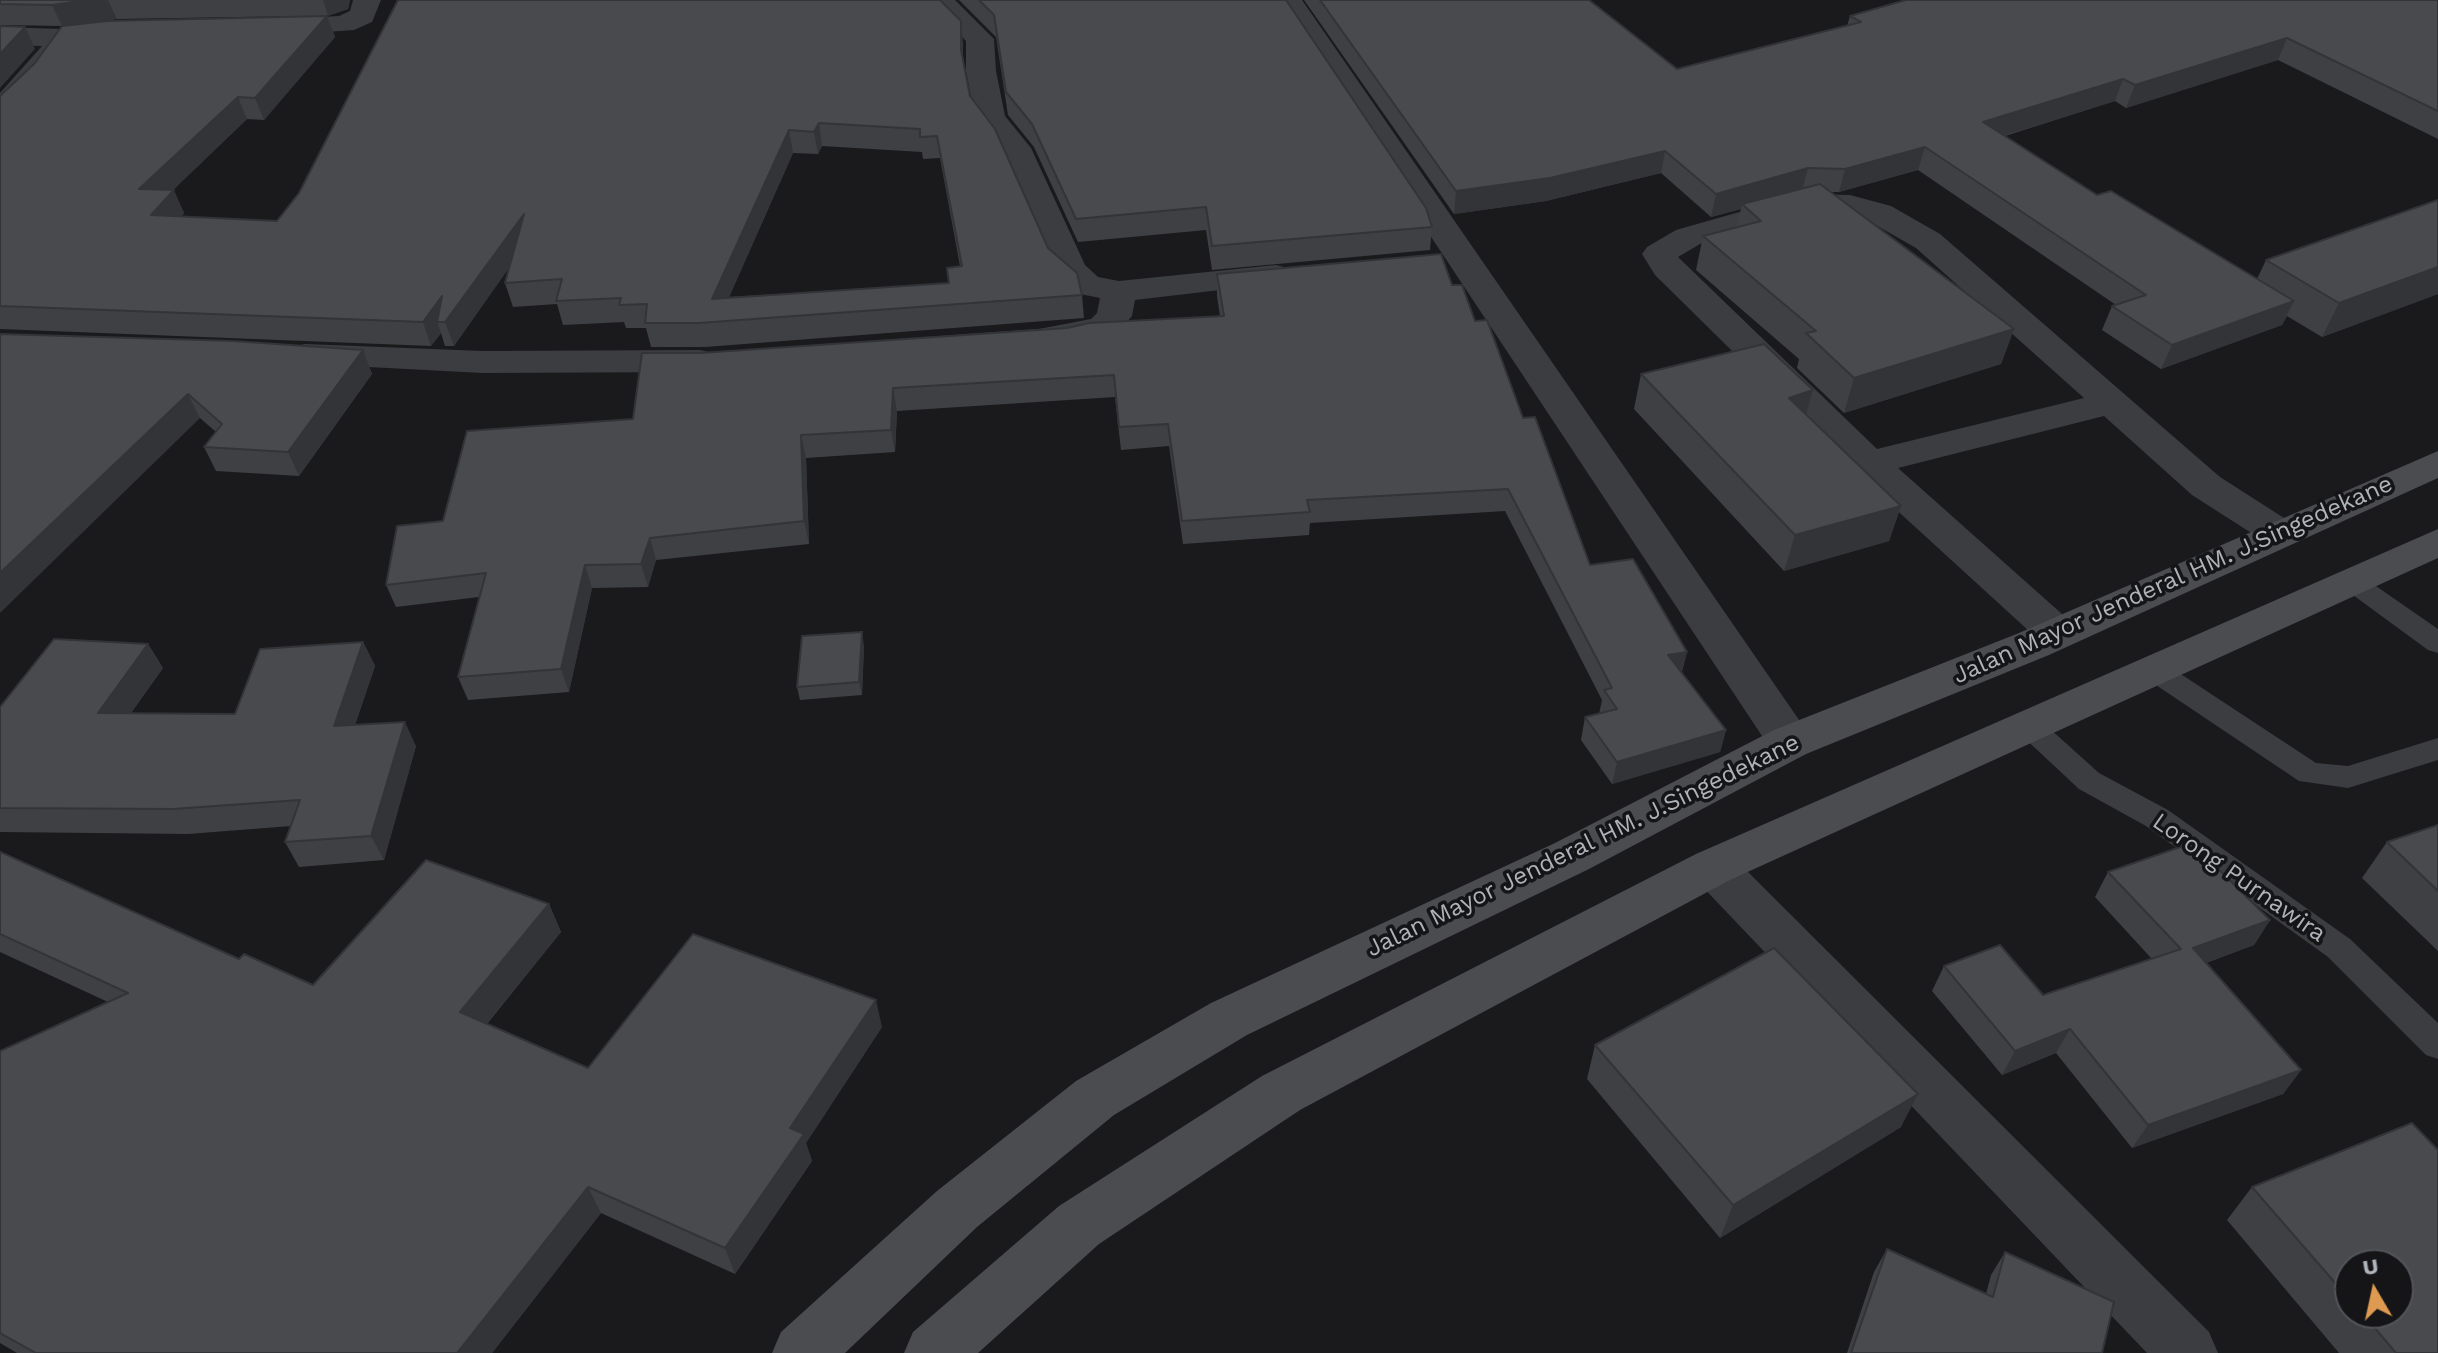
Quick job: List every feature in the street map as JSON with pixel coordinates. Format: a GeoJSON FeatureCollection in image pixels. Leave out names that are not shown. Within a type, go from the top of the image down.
{"type":"FeatureCollection","features":[{"type":"Feature","properties":{"kind":"main road","name":"Jalan Mayor Jenderal HM. J.Singedekane"},"geometry":{"type":"LineString","coordinates":[[802,1353],[957,1209],[1095,1098],[1229,1019],[1572,856],[1790,742],[2056,632],[2438,463]]}},
{"type":"Feature","properties":{"kind":"main road"},"geometry":{"type":"LineString","coordinates":[[934,1353],[1079,1225],[1281,1093],[1713,867],[2351,581],[2434,549]]}},
{"type":"Feature","properties":{"kind":"street"},"geometry":{"type":"LineString","coordinates":[[238,29],[332,27],[362,16],[367,0]]}},
{"type":"Feature","properties":{"kind":"street"},"geometry":{"type":"LineString","coordinates":[[939,0],[980,39],[981,71],[990,117],[1015,148],[1070,270],[1087,286],[1119,291],[1311,272]]}},
{"type":"Feature","properties":{"kind":"street"},"geometry":{"type":"LineString","coordinates":[[1288,0],[1446,261],[1790,742]]}},
{"type":"Feature","properties":{"kind":"street"},"geometry":{"type":"LineString","coordinates":[[0,36],[76,37],[0,110]]}},
{"type":"Feature","properties":{"kind":"street"},"geometry":{"type":"LineString","coordinates":[[2056,632],[1869,463],[1667,268],[1659,254],[1688,237],[1803,204],[1850,205],[1879,213],[1928,241],[2206,486],[2281,534]]}},
{"type":"Feature","properties":{"kind":"street"},"geometry":{"type":"LineString","coordinates":[[1021,339],[1068,336],[1102,328],[1114,316],[1119,291]]}},
{"type":"Feature","properties":{"kind":"street"},"geometry":{"type":"LineString","coordinates":[[273,353],[483,362],[737,359]]}},
{"type":"Feature","properties":{"kind":"street"},"geometry":{"type":"LineString","coordinates":[[1869,463],[2112,403]]}},
{"type":"Feature","properties":{"kind":"street"},"geometry":{"type":"LineString","coordinates":[[1713,867],[2188,1353]]}},
{"type":"Feature","properties":{"kind":"lane"},"geometry":{"type":"LineString","coordinates":[[2351,581],[2438,643]]}},
{"type":"Feature","properties":{"kind":"lane"},"geometry":{"type":"LineString","coordinates":[[2154,670],[2309,773],[2348,777],[2438,749]]}},
{"type":"Feature","properties":{"kind":"lane","name":"Lorong Purnawira"},"geometry":{"type":"LineString","coordinates":[[2029,726],[2089,781],[2157,818],[2339,948],[2438,1045]]}},
{"type":"Feature","properties":{"kind":"building"},"geometry":{"type":"Polygon","coordinates":[[[0,0],[88,0],[52,5],[0,4],[0,0]]]}},
{"type":"Feature","properties":{"kind":"building"},"geometry":{"type":"Polygon","coordinates":[[[398,0],[940,0],[961,21],[961,50],[970,96],[995,129],[1048,248],[1077,273],[1082,295],[699,323],[645,323],[647,304],[619,305],[621,298],[556,301],[562,279],[505,283],[524,214],[445,322],[437,322],[442,296],[423,322],[0,306],[0,96],[35,63],[62,26],[107,21],[327,16],[255,98],[238,97],[139,189],[174,190],[151,215],[277,221],[299,193],[398,0]],[[819,123],[814,132],[789,130],[712,299],[949,283],[947,268],[962,266],[937,136],[920,137],[920,129],[819,123]]]}},
{"type":"Feature","properties":{"kind":"building"},"geometry":{"type":"Polygon","coordinates":[[[979,0],[1286,0],[1426,208],[1432,227],[1212,246],[1206,207],[1076,219],[1032,124],[1006,92],[994,15],[979,0]]]}},
{"type":"Feature","properties":{"kind":"building"},"geometry":{"type":"Polygon","coordinates":[[[1320,0],[1589,0],[1677,69],[1861,22],[1850,16],[1906,0],[2438,0],[2438,111],[2287,38],[2135,85],[2123,79],[1983,122],[2097,195],[2111,191],[2294,301],[2172,345],[2112,306],[2146,295],[1925,147],[1845,169],[1808,168],[1716,194],[1665,151],[1550,178],[1456,191],[1320,0]]]}},
{"type":"Feature","properties":{"kind":"building"},"geometry":{"type":"Polygon","coordinates":[[[0,26],[25,27],[0,54],[0,26]]]}},
{"type":"Feature","properties":{"kind":"building"},"geometry":{"type":"Polygon","coordinates":[[[1820,184],[2014,329],[1854,378],[1806,333],[1816,331],[1703,236],[1761,221],[1742,204],[1820,184]]]}},
{"type":"Feature","properties":{"kind":"building"},"geometry":{"type":"Polygon","coordinates":[[[2438,200],[2438,267],[2339,303],[2266,260],[2438,200]]]}},
{"type":"Feature","properties":{"kind":"building"},"geometry":{"type":"Polygon","coordinates":[[[1441,254],[1452,285],[1462,285],[1475,321],[1487,320],[1523,418],[1535,417],[1590,565],[1633,559],[1687,652],[1668,655],[1726,730],[1617,762],[1585,717],[1617,709],[1604,690],[1612,688],[1508,489],[1307,500],[1310,512],[1182,521],[1168,424],[1119,427],[1114,375],[893,388],[891,430],[801,435],[804,521],[650,538],[641,564],[585,565],[561,669],[458,677],[486,573],[386,585],[397,526],[443,521],[467,431],[633,419],[642,353],[700,353],[1067,328],[1089,323],[1224,316],[1217,274],[1441,254]]]}},
{"type":"Feature","properties":{"kind":"building"},"geometry":{"type":"Polygon","coordinates":[[[0,334],[233,341],[363,350],[288,452],[204,447],[222,424],[188,394],[0,573],[0,334]]]}},
{"type":"Feature","properties":{"kind":"building"},"geometry":{"type":"Polygon","coordinates":[[[1764,344],[1813,390],[1789,398],[1901,506],[1795,535],[1641,374],[1764,344]]]}},
{"type":"Feature","properties":{"kind":"building"},"geometry":{"type":"Polygon","coordinates":[[[862,632],[859,682],[797,687],[802,636],[862,632]]]}},
{"type":"Feature","properties":{"kind":"building"},"geometry":{"type":"Polygon","coordinates":[[[54,639],[148,644],[98,713],[235,714],[260,649],[363,642],[334,726],[405,722],[371,836],[285,842],[300,800],[173,809],[0,808],[0,707],[54,639]]]}},
{"type":"Feature","properties":{"kind":"building"},"geometry":{"type":"Polygon","coordinates":[[[2438,825],[2438,891],[2387,842],[2438,825]]]}},
{"type":"Feature","properties":{"kind":"building"},"geometry":{"type":"Polygon","coordinates":[[[2192,843],[2270,920],[2193,948],[2301,1070],[2148,1125],[2070,1029],[2015,1051],[1944,966],[2000,945],[2043,995],[2181,949],[2108,872],[2192,843]]]}},
{"type":"Feature","properties":{"kind":"building"},"geometry":{"type":"Polygon","coordinates":[[[0,852],[239,959],[244,954],[313,985],[426,860],[549,904],[460,1012],[588,1068],[693,934],[876,1000],[790,1128],[804,1134],[725,1248],[588,1187],[457,1353],[36,1353],[0,1333],[0,1051],[128,993],[0,934],[0,852]]]}},
{"type":"Feature","properties":{"kind":"building"},"geometry":{"type":"Polygon","coordinates":[[[1774,948],[1918,1094],[1733,1205],[1595,1045],[1774,948]]]}},
{"type":"Feature","properties":{"kind":"building"},"geometry":{"type":"Polygon","coordinates":[[[2412,1123],[2438,1150],[2438,1353],[2396,1353],[2376,1329],[2414,1329],[2414,1249],[2334,1249],[2334,1282],[2252,1187],[2412,1123]]]}},
{"type":"Feature","properties":{"kind":"building"},"geometry":{"type":"Polygon","coordinates":[[[1887,1249],[1993,1297],[2005,1252],[2114,1302],[2102,1353],[1851,1353],[1887,1249]]]}}]}
